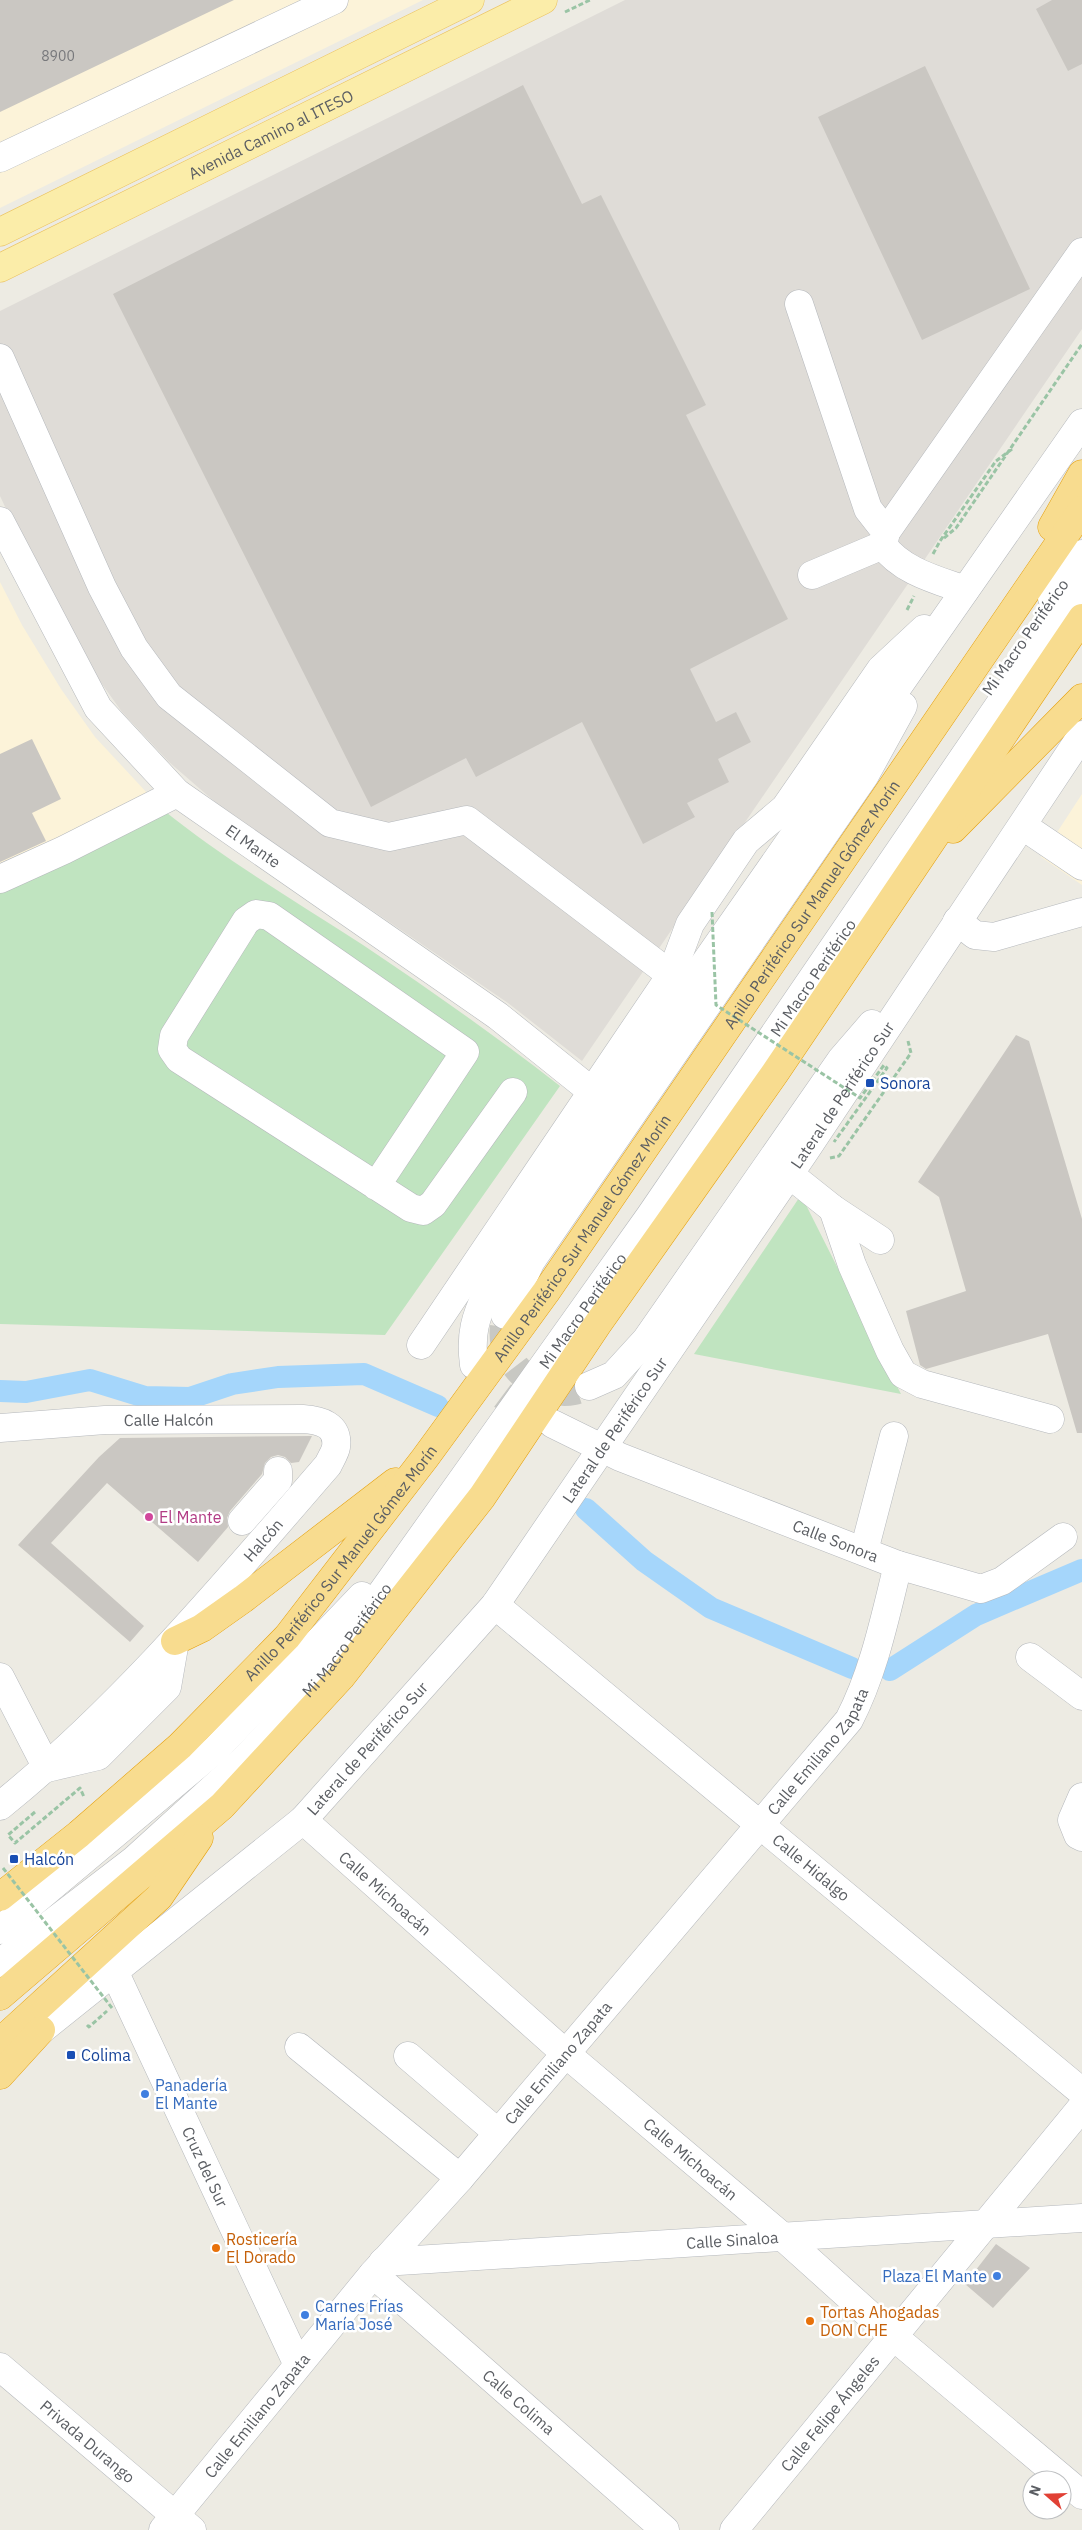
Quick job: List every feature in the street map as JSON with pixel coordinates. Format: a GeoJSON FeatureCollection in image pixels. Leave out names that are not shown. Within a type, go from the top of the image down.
{"type":"FeatureCollection","features":[{"type":"Feature","properties":{"kind":"highway"},"geometry":{"type":"LineString","coordinates":[[961,688],[1082,474]]}},
{"type":"Feature","properties":{"kind":"highway","name":"Anillo Periférico Sur Manuel Gómez Morín"},"geometry":{"type":"LineString","coordinates":[[0,1897],[79,1834],[180,1746],[287,1637],[426,1458],[546,1292],[1082,510]]}},
{"type":"Feature","properties":{"kind":"highway"},"geometry":{"type":"LineString","coordinates":[[0,1996],[222,1806],[341,1677],[482,1497],[597,1325],[775,1074],[905,878],[1082,618]]}},
{"type":"Feature","properties":{"kind":"highway"},"geometry":{"type":"LineString","coordinates":[[905,878],[1082,698]]}},
{"type":"Feature","properties":{"kind":"highway"},"geometry":{"type":"LineString","coordinates":[[175,1641],[202,1628],[243,1599],[426,1458]]}},
{"type":"Feature","properties":{"kind":"highway"},"geometry":{"type":"LineString","coordinates":[[0,2042],[158,1897],[222,1806]]}},
{"type":"Feature","properties":{"kind":"highway"},"geometry":{"type":"LineString","coordinates":[[0,2056],[41,2030]]}},
{"type":"Feature","properties":{"kind":"highway"},"geometry":{"type":"LineString","coordinates":[[0,2066],[41,2030]]}},
{"type":"Feature","properties":{"kind":"highway"},"geometry":{"type":"LineString","coordinates":[[0,2075],[41,2030]]}},
{"type":"Feature","properties":{"kind":"main road","name":"Avenida Camino al ITESO"},"geometry":{"type":"LineString","coordinates":[[0,232],[470,0]]}},
{"type":"Feature","properties":{"kind":"main road","name":"Avenida Camino al ITESO"},"geometry":{"type":"LineString","coordinates":[[0,268],[543,0]]}},
{"type":"Feature","properties":{"kind":"street"},"geometry":{"type":"LineString","coordinates":[[0,158],[334,0]]}},
{"type":"Feature","properties":{"kind":"street"},"geometry":{"type":"LineString","coordinates":[[812,575],[884,539],[1082,252]]}},
{"type":"Feature","properties":{"kind":"street"},"geometry":{"type":"LineString","coordinates":[[798,304],[868,509],[891,556],[923,575],[965,590]]}},
{"type":"Feature","properties":{"kind":"street"},"geometry":{"type":"LineString","coordinates":[[0,358],[102,587],[134,648],[169,696],[330,823],[389,837],[467,820],[671,975]]}},
{"type":"Feature","properties":{"kind":"street"},"geometry":{"type":"LineString","coordinates":[[474,1365],[471,1342],[475,1319],[488,1290],[707,960],[1082,423]]}},
{"type":"Feature","properties":{"kind":"street","name":"El Mante"},"geometry":{"type":"LineString","coordinates":[[0,521],[98,708],[177,793],[498,1016],[594,1093]]}},
{"type":"Feature","properties":{"kind":"street","name":"Mi Macro Periférico"},"geometry":{"type":"LineString","coordinates":[[0,1930],[216,1749],[375,1582],[1082,554]]}},
{"type":"Feature","properties":{"kind":"street","name":"Mi Macro Periférico"},"geometry":{"type":"LineString","coordinates":[[0,1963],[134,1860],[244,1760],[324,1674],[650,1216],[1082,584]]}},
{"type":"Feature","properties":{"kind":"street"},"geometry":{"type":"LineString","coordinates":[[422,1345],[594,1093],[671,975],[690,924],[746,841],[785,808],[882,669],[965,590]]}},
{"type":"Feature","properties":{"kind":"street"},"geometry":{"type":"LineString","coordinates":[[505,1315],[531,1261],[865,775],[965,590]]}},
{"type":"Feature","properties":{"kind":"street","name":"Lateral de Periférico Sur"},"geometry":{"type":"LineString","coordinates":[[41,2030],[303,1820],[496,1605],[789,1174],[1082,736]]}},
{"type":"Feature","properties":{"kind":"street"},"geometry":{"type":"LineString","coordinates":[[0,878],[64,850],[177,793]]}},
{"type":"Feature","properties":{"kind":"street"},"geometry":{"type":"LineString","coordinates":[[1023,826],[1082,866]]}},
{"type":"Feature","properties":{"kind":"street"},"geometry":{"type":"LineString","coordinates":[[588,1386],[614,1376],[646,1340],[841,1060],[950,933],[994,937],[1082,912]]}},
{"type":"Feature","properties":{"kind":"street"},"geometry":{"type":"LineString","coordinates":[[376,1186],[465,1052],[269,916],[256,914],[246,921],[241,928],[174,1036],[172,1048],[179,1059],[376,1186],[411,1208],[423,1211],[433,1204],[513,1092]]}},
{"type":"Feature","properties":{"kind":"street"},"geometry":{"type":"LineString","coordinates":[[789,1174],[833,1209],[880,1240]]}},
{"type":"Feature","properties":{"kind":"street"},"geometry":{"type":"LineString","coordinates":[[833,1209],[852,1266],[890,1351],[903,1374],[922,1384],[1050,1419]]}},
{"type":"Feature","properties":{"kind":"street","name":"Calle Halcón"},"geometry":{"type":"LineString","coordinates":[[0,1428],[105,1420],[303,1419],[322,1420],[333,1430]]}},
{"type":"Feature","properties":{"kind":"street","name":"Calle Sonora"},"geometry":{"type":"LineString","coordinates":[[553,1424],[620,1457],[898,1565],[981,1589],[1002,1581],[1063,1537]]}},
{"type":"Feature","properties":{"kind":"street","name":"Halcón"},"geometry":{"type":"LineString","coordinates":[[175,1641],[328,1465],[336,1447],[333,1430]]}},
{"type":"Feature","properties":{"kind":"street"},"geometry":{"type":"LineString","coordinates":[[864,1551],[894,1436]]}},
{"type":"Feature","properties":{"kind":"street"},"geometry":{"type":"LineString","coordinates":[[242,1521],[278,1480],[278,1471]]}},
{"type":"Feature","properties":{"kind":"street","name":"Calle Emiliano Zapata"},"geometry":{"type":"LineString","coordinates":[[176,2525],[297,2363],[378,2268],[460,2178],[848,1720],[857,1703],[877,1648],[898,1565]]}},
{"type":"Feature","properties":{"kind":"street","name":"Calle Hidalgo"},"geometry":{"type":"LineString","coordinates":[[496,1605],[1082,2092]]}},
{"type":"Feature","properties":{"kind":"street"},"geometry":{"type":"LineString","coordinates":[[0,1806],[47,1768],[98,1756],[167,1687],[175,1641]]}},
{"type":"Feature","properties":{"kind":"street"},"geometry":{"type":"LineString","coordinates":[[1030,1657],[1082,1696]]}},
{"type":"Feature","properties":{"kind":"street"},"geometry":{"type":"LineString","coordinates":[[0,1678],[47,1768]]}},
{"type":"Feature","properties":{"kind":"street","name":"Calle Michoacán"},"geometry":{"type":"LineString","coordinates":[[303,1820],[566,2053],[783,2237],[893,2336],[1077,2480]]}},
{"type":"Feature","properties":{"kind":"street","name":"Cruz del Sur"},"geometry":{"type":"LineString","coordinates":[[114,1971],[297,2363]]}},
{"type":"Feature","properties":{"kind":"street"},"geometry":{"type":"LineString","coordinates":[[299,2047],[460,2178]]}},
{"type":"Feature","properties":{"kind":"street"},"geometry":{"type":"LineString","coordinates":[[408,2056],[498,2133]]}},
{"type":"Feature","properties":{"kind":"street","name":"Calle Felipe Ángeles"},"geometry":{"type":"LineString","coordinates":[[734,2530],[1082,2107]]}},
{"type":"Feature","properties":{"kind":"street","name":"Calle Sinaloa"},"geometry":{"type":"LineString","coordinates":[[378,2268],[783,2237],[984,2226],[1082,2218]]}},
{"type":"Feature","properties":{"kind":"street","name":"Calle Colima"},"geometry":{"type":"LineString","coordinates":[[378,2268],[665,2530]]}},
{"type":"Feature","properties":{"kind":"street","name":"Privada Durango"},"geometry":{"type":"LineString","coordinates":[[0,2367],[176,2525]]}},
{"type":"Feature","properties":{"kind":"path"},"geometry":{"type":"LineString","coordinates":[[940,541],[956,528],[1012,449],[1082,344]]}},
{"type":"Feature","properties":{"kind":"path"},"geometry":{"type":"LineString","coordinates":[[904,618],[940,541],[996,461],[1012,449]]}},
{"type":"Feature","properties":{"kind":"path"},"geometry":{"type":"LineString","coordinates":[[712,912],[716,1005],[860,1098],[884,1066],[887,1068],[834,1142]]}},
{"type":"Feature","properties":{"kind":"path"},"geometry":{"type":"LineString","coordinates":[[8,1835],[15,1843],[80,1788],[85,1796],[78,1802]]}},
{"type":"Feature","properties":{"kind":"path"},"geometry":{"type":"LineString","coordinates":[[10,1861],[3,1868],[112,2008],[89,2026]]}},
{"type":"Feature","properties":{"kind":"shaded area"},"geometry":{"type":"Polygon","coordinates":[[[0,0],[423,0],[0,208],[0,0]]]}},
{"type":"Feature","properties":{"kind":"shaded area"},"geometry":{"type":"Polygon","coordinates":[[[625,0],[1082,0],[1082,329],[582,1061],[508,1003],[222,808],[169,762],[122,712],[92,670],[52,606],[0,496],[0,311],[625,0]]]}},
{"type":"Feature","properties":{"kind":"shaded area"},"geometry":{"type":"Polygon","coordinates":[[[0,582],[22,625],[61,689],[95,737],[162,809],[0,893],[0,582]]]}},
{"type":"Feature","properties":{"kind":"shaded area"},"geometry":{"type":"Polygon","coordinates":[[[1082,794],[1082,885],[1041,857],[1082,794]]]}},
{"type":"Feature","properties":{"kind":"green space"},"geometry":{"type":"Polygon","coordinates":[[[162,809],[235,863],[363,945],[438,996],[560,1086],[385,1335],[0,1324],[0,893],[162,809]]]}},
{"type":"Feature","properties":{"kind":"green space"},"geometry":{"type":"Polygon","coordinates":[[[801,1195],[901,1394],[694,1354],[801,1195]]]}},
{"type":"Feature","properties":{"kind":"building"},"geometry":{"type":"Polygon","coordinates":[[[0,0],[234,0],[0,112],[0,0]]]}},
{"type":"Feature","properties":{"kind":"building"},"geometry":{"type":"Polygon","coordinates":[[[1052,0],[1082,0],[1082,64],[1068,71],[1036,9],[1052,0]]]}},
{"type":"Feature","properties":{"kind":"building"},"geometry":{"type":"Polygon","coordinates":[[[925,66],[1030,289],[922,340],[818,117],[925,66]]]}},
{"type":"Feature","properties":{"kind":"building"},"geometry":{"type":"Polygon","coordinates":[[[523,85],[582,204],[601,195],[706,405],[686,415],[788,619],[690,669],[716,722],[736,712],[751,742],[718,759],[729,782],[687,803],[695,817],[643,844],[582,722],[476,777],[466,758],[371,807],[113,294],[523,85]]]}},
{"type":"Feature","properties":{"kind":"building"},"geometry":{"type":"Polygon","coordinates":[[[32,739],[61,799],[32,813],[46,841],[0,862],[0,754],[32,739]]]}},
{"type":"Feature","properties":{"kind":"building"},"geometry":{"type":"Polygon","coordinates":[[[1016,1035],[1029,1041],[1082,1219],[1082,1433],[1077,1433],[1048,1334],[926,1369],[920,1365],[906,1311],[966,1291],[939,1197],[918,1182],[1016,1035]]]}},
{"type":"Feature","properties":{"kind":"building"},"geometry":{"type":"Polygon","coordinates":[[[312,1436],[299,1462],[291,1463],[285,1457],[278,1455],[271,1457],[265,1463],[262,1474],[230,1511],[227,1518],[228,1527],[198,1562],[107,1483],[51,1543],[144,1626],[130,1642],[18,1545],[99,1457],[120,1438],[312,1436]]]}},
{"type":"Feature","properties":{"kind":"building","name":"Plaza El Mante"},"geometry":{"type":"Polygon","coordinates":[[[996,2244],[1030,2268],[993,2308],[965,2284],[996,2244]]]}},
{"type":"Feature","properties":{"kind":"waterway"},"geometry":{"type":"LineString","coordinates":[[0,1391],[26,1392],[90,1380],[145,1397],[190,1398],[232,1384],[278,1377],[364,1374],[438,1406]]}},
{"type":"Feature","properties":{"kind":"waterway"},"geometry":{"type":"LineString","coordinates":[[586,1509],[644,1561],[711,1608],[852,1668]]}},
{"type":"Feature","properties":{"kind":"waterway"},"geometry":{"type":"LineString","coordinates":[[890,1670],[976,1615],[1082,1570]]}},
{"type":"Feature","properties":{"kind":"tunnel"},"geometry":{"type":"LineString","coordinates":[[504,1327],[504,1340],[514,1365],[535,1383],[547,1389],[560,1392],[574,1391],[589,1386]]}},
{"type":"Feature","properties":{"kind":"tunnel"},"geometry":{"type":"LineString","coordinates":[[474,1365],[494,1389],[536,1415]]}},
{"type":"Feature","properties":{"kind":"place","name":"Sonora"},"geometry":{"type":"Point","coordinates":[870,1083]}},
{"type":"Feature","properties":{"kind":"place","name":"El Mante"},"geometry":{"type":"Point","coordinates":[149,1517]}},
{"type":"Feature","properties":{"kind":"place","name":"Halcón"},"geometry":{"type":"Point","coordinates":[14,1859]}},
{"type":"Feature","properties":{"kind":"place","name":"Colima"},"geometry":{"type":"Point","coordinates":[71,2055]}},
{"type":"Feature","properties":{"kind":"place","name":"Panadería El Mante"},"geometry":{"type":"Point","coordinates":[145,2094]}},
{"type":"Feature","properties":{"kind":"place","name":"Rosticería El Dorado"},"geometry":{"type":"Point","coordinates":[216,2248]}},
{"type":"Feature","properties":{"kind":"place","name":"Plaza El Mante"},"geometry":{"type":"Point","coordinates":[997,2276]}},
{"type":"Feature","properties":{"kind":"place","name":"Carnes Frías María José"},"geometry":{"type":"Point","coordinates":[305,2315]}},
{"type":"Feature","properties":{"kind":"place","name":"Tortas Ahogadas DON CHE"},"geometry":{"type":"Point","coordinates":[810,2321]}}]}
